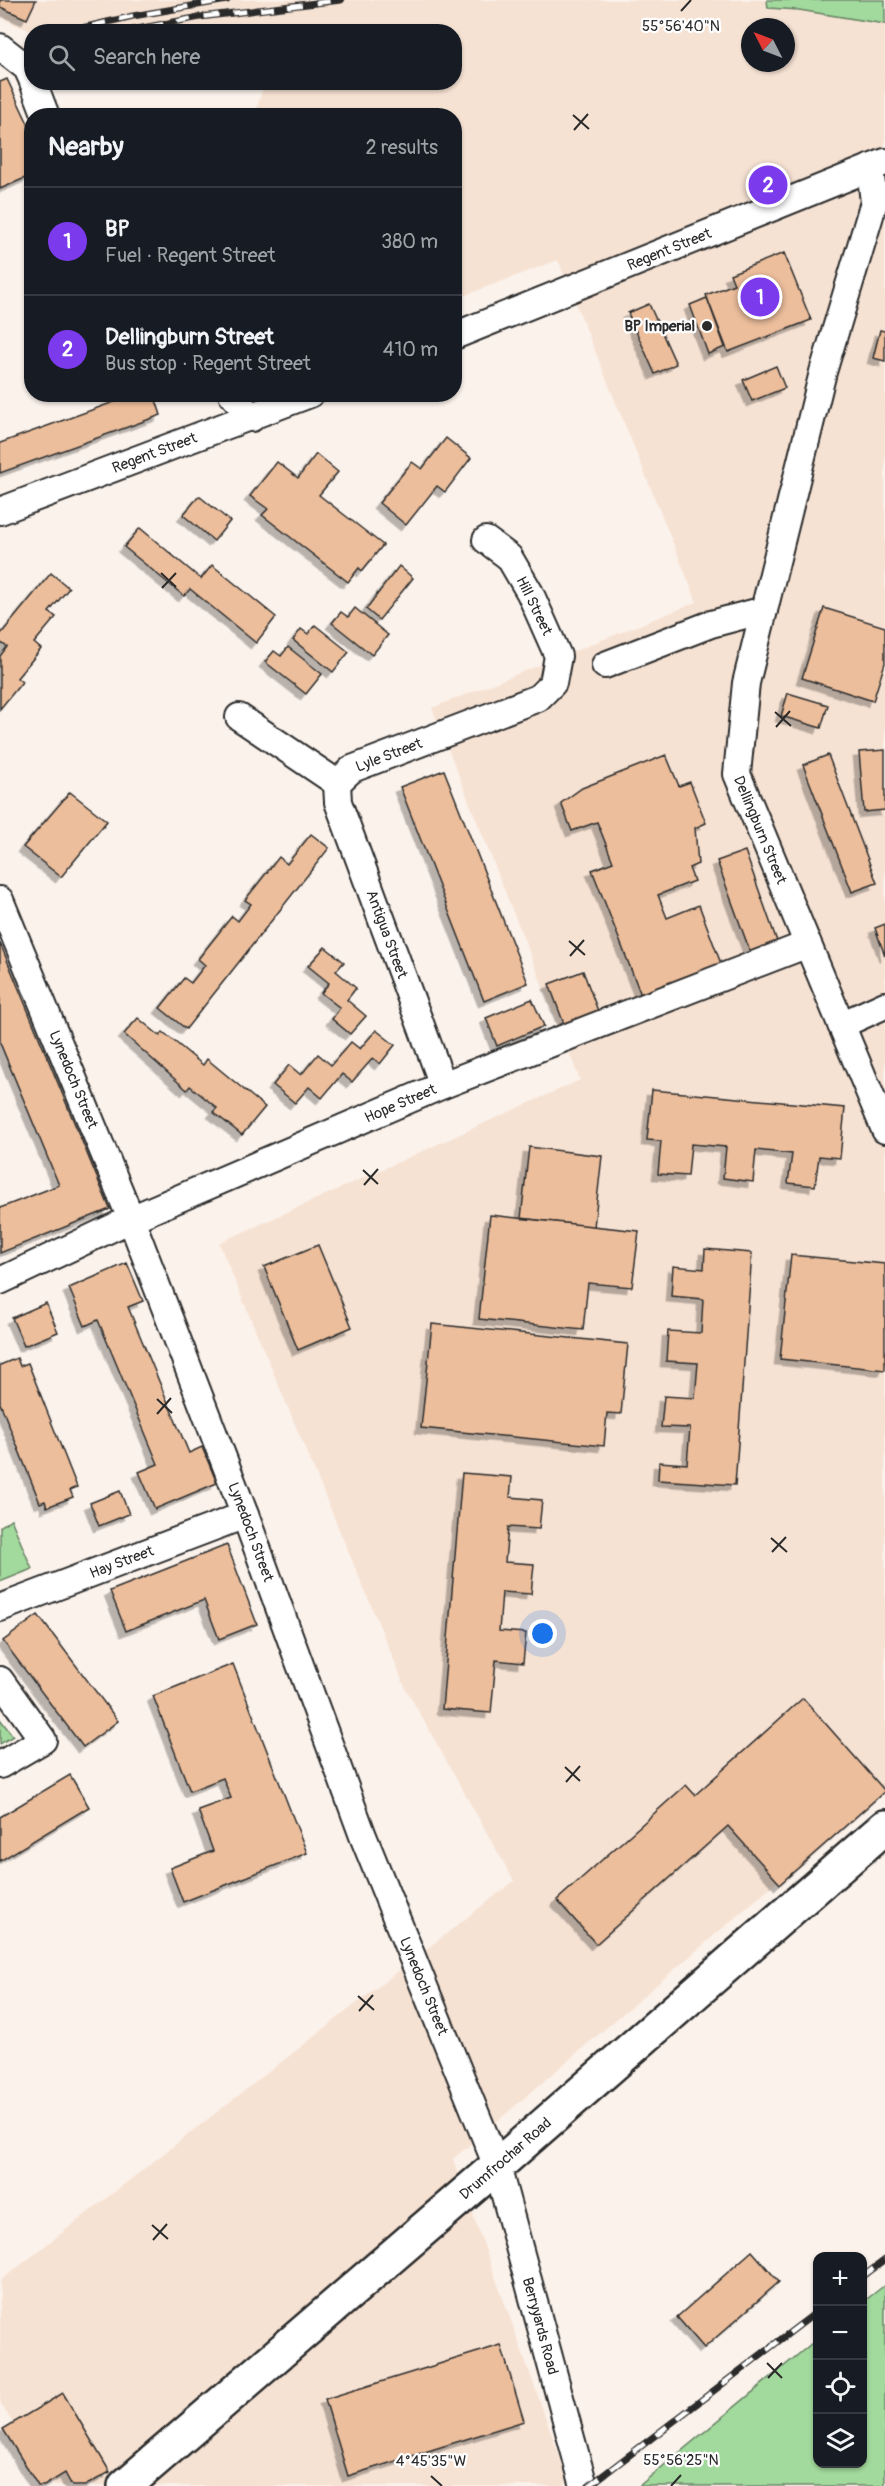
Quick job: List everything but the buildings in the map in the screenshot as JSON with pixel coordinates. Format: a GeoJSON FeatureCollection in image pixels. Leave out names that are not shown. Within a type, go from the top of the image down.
{"type":"FeatureCollection","features":[{"type":"Feature","properties":{"kind":"main road","name":"Drumfrochar Road"},"geometry":{"type":"LineString","coordinates":[[125,2486],[497,2166],[885,1827]]}},
{"type":"Feature","properties":{"kind":"street"},"geometry":{"type":"LineString","coordinates":[[0,47],[24,66]]}},
{"type":"Feature","properties":{"kind":"street"},"geometry":{"type":"LineString","coordinates":[[36,90],[43,108]]}},
{"type":"Feature","properties":{"kind":"street","name":"Regent Street"},"geometry":{"type":"LineString","coordinates":[[462,333],[878,165]]}},
{"type":"Feature","properties":{"kind":"street","name":"Dellingburn Street"},"geometry":{"type":"LineString","coordinates":[[878,165],[874,202],[823,372],[746,683],[737,774],[885,1130]]}},
{"type":"Feature","properties":{"kind":"street"},"geometry":{"type":"LineString","coordinates":[[239,402],[252,418]]}},
{"type":"Feature","properties":{"kind":"street","name":"Regent Street"},"geometry":{"type":"LineString","coordinates":[[0,511],[291,402]]}},
{"type":"Feature","properties":{"kind":"street","name":"Hill Street"},"geometry":{"type":"LineString","coordinates":[[486,540],[509,557],[530,593],[558,656],[553,683]]}},
{"type":"Feature","properties":{"kind":"street"},"geometry":{"type":"LineString","coordinates":[[605,665],[711,624],[764,610]]}},
{"type":"Feature","properties":{"kind":"street","name":"Lyle Street"},"geometry":{"type":"LineString","coordinates":[[337,783],[352,769],[538,698],[553,683]]}},
{"type":"Feature","properties":{"kind":"street"},"geometry":{"type":"LineString","coordinates":[[239,717],[337,783]]}},
{"type":"Feature","properties":{"kind":"street","name":"Antigua Street"},"geometry":{"type":"LineString","coordinates":[[337,783],[338,802],[443,1085]]}},
{"type":"Feature","properties":{"kind":"street","name":"Lynedoch Street"},"geometry":{"type":"LineString","coordinates":[[0,900],[131,1219],[245,1515],[363,1836],[497,2166]]}},
{"type":"Feature","properties":{"kind":"street","name":"Hope Street"},"geometry":{"type":"LineString","coordinates":[[0,1281],[131,1219],[443,1085],[808,944]]}},
{"type":"Feature","properties":{"kind":"street"},"geometry":{"type":"LineString","coordinates":[[841,1024],[885,1005]]}},
{"type":"Feature","properties":{"kind":"street","name":"Hay Street"},"geometry":{"type":"LineString","coordinates":[[0,1608],[245,1515]]}},
{"type":"Feature","properties":{"kind":"street"},"geometry":{"type":"LineString","coordinates":[[0,1680],[43,1740],[0,1765]]}},
{"type":"Feature","properties":{"kind":"street","name":"Berryyards Road"},"geometry":{"type":"LineString","coordinates":[[497,2166],[584,2486]]}},
{"type":"Feature","properties":{"kind":"shaded area"},"geometry":{"type":"Polygon","coordinates":[[[0,0],[767,0],[768,8],[799,10],[885,24],[885,1789],[453,2159],[568,2480],[563,2486],[54,2486],[0,2403],[0,2281],[514,1881],[406,1689],[219,1243],[580,1080],[432,708],[697,602],[558,260],[462,296],[462,108],[257,108],[262,90],[462,90],[462,24],[24,24],[24,28],[0,17],[0,0]]]}},
{"type":"Feature","properties":{"kind":"green space"},"geometry":{"type":"Polygon","coordinates":[[[767,0],[885,0],[885,24],[799,10],[768,8],[767,0]]]}},
{"type":"Feature","properties":{"kind":"green space"},"geometry":{"type":"Polygon","coordinates":[[[11,1519],[32,1569],[0,1582],[0,1527],[11,1519]]]}},
{"type":"Feature","properties":{"kind":"green space"},"geometry":{"type":"Polygon","coordinates":[[[0,1719],[13,1736],[0,1744],[0,1719]]]}},
{"type":"Feature","properties":{"kind":"green space"},"geometry":{"type":"Polygon","coordinates":[[[885,2285],[885,2486],[639,2486],[813,2342],[813,2468],[867,2468],[867,2299],[885,2285]]]}},
{"type":"Feature","properties":{"kind":"railway"},"geometry":{"type":"LineString","coordinates":[[99,24],[227,0]]}},
{"type":"Feature","properties":{"kind":"railway"},"geometry":{"type":"LineString","coordinates":[[164,24],[200,17],[341,0]]}},
{"type":"Feature","properties":{"kind":"railway"},"geometry":{"type":"LineString","coordinates":[[867,2273],[885,2260]]}},
{"type":"Feature","properties":{"kind":"railway"},"geometry":{"type":"LineString","coordinates":[[589,2486],[813,2315]]}},
{"type":"Feature","properties":{"kind":"place","name":"Dellingburn Street"},"geometry":{"type":"Point","coordinates":[768,185]}},
{"type":"Feature","properties":{"kind":"place","name":"BP"},"geometry":{"type":"Point","coordinates":[760,297]}},
{"type":"Feature","properties":{"kind":"place","name":"BP Imperial"},"geometry":{"type":"Point","coordinates":[707,326]}}]}
